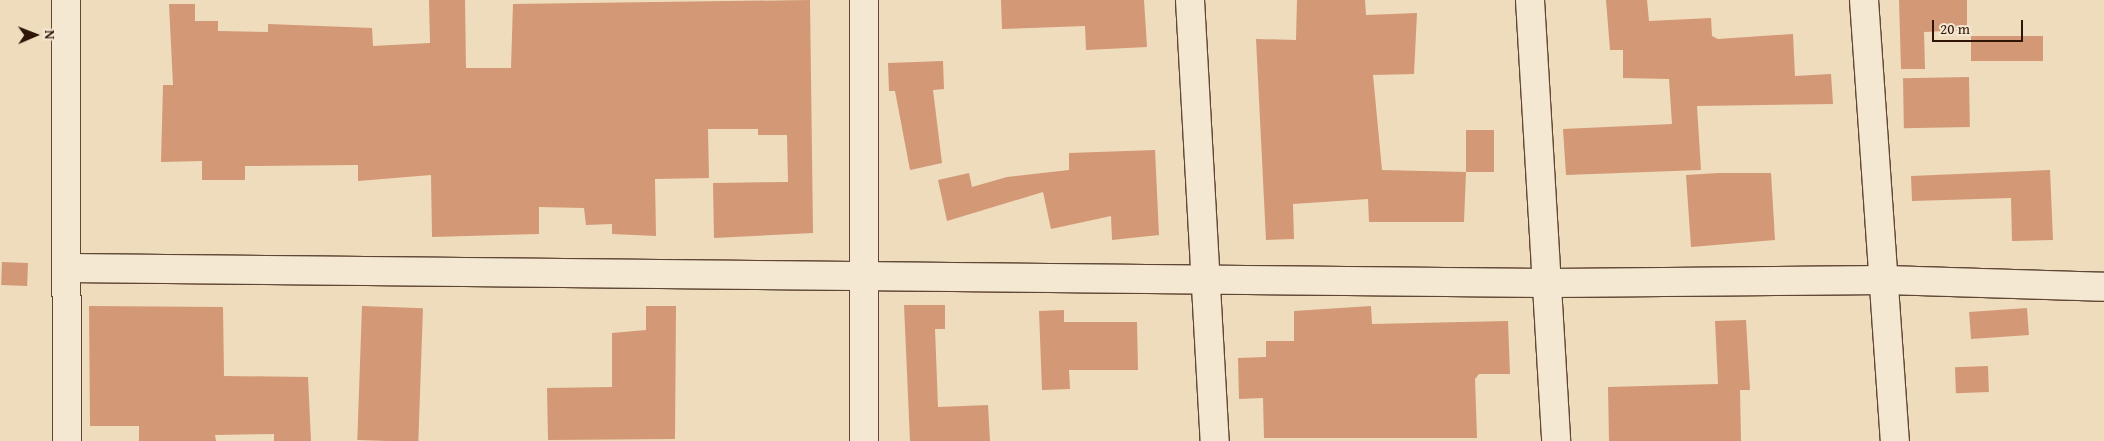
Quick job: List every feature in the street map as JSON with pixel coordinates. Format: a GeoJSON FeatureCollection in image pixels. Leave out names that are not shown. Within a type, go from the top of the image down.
{"type":"FeatureCollection","features":[{"type":"Feature","properties":{"kind":"street"},"geometry":{"type":"LineString","coordinates":[[66,0],[67,441]]}},
{"type":"Feature","properties":{"kind":"street"},"geometry":{"type":"LineString","coordinates":[[864,0],[862,277],[864,441]]}},
{"type":"Feature","properties":{"kind":"street"},"geometry":{"type":"LineString","coordinates":[[1190,0],[1215,441]]}},
{"type":"Feature","properties":{"kind":"street"},"geometry":{"type":"LineString","coordinates":[[1530,0],[1545,283],[1556,441]]}},
{"type":"Feature","properties":{"kind":"street"},"geometry":{"type":"LineString","coordinates":[[1864,0],[1886,280],[1894,441]]}},
{"type":"Feature","properties":{"kind":"street"},"geometry":{"type":"LineString","coordinates":[[67,268],[1545,283],[1886,280],[2104,287]]}},
{"type":"Feature","properties":{"kind":"building"},"geometry":{"type":"Polygon","coordinates":[[[429,0],[465,0],[466,68],[511,68],[513,4],[810,0],[813,233],[714,238],[713,183],[788,182],[787,135],[758,135],[758,129],[708,129],[709,178],[655,179],[656,236],[612,234],[612,224],[586,225],[584,208],[539,207],[539,234],[432,237],[431,175],[358,181],[358,165],[245,166],[245,180],[202,180],[202,161],[161,162],[163,85],[173,85],[169,4],[195,4],[195,21],[218,21],[218,31],[268,32],[268,24],[372,28],[373,46],[430,43],[429,0]]]}},
{"type":"Feature","properties":{"kind":"building"},"geometry":{"type":"Polygon","coordinates":[[[1001,0],[1144,0],[1147,47],[1086,50],[1085,26],[1002,29],[1001,0]]]}},
{"type":"Feature","properties":{"kind":"building"},"geometry":{"type":"Polygon","coordinates":[[[1297,0],[1365,0],[1366,15],[1417,13],[1414,74],[1373,75],[1382,170],[1466,172],[1464,222],[1369,222],[1368,199],[1293,204],[1294,239],[1266,240],[1256,39],[1296,40],[1297,0]]]}},
{"type":"Feature","properties":{"kind":"building"},"geometry":{"type":"Polygon","coordinates":[[[1606,0],[1647,0],[1649,21],[1711,18],[1712,36],[1718,39],[1793,34],[1795,76],[1831,74],[1833,104],[1697,106],[1701,170],[1566,175],[1563,129],[1672,124],[1669,79],[1623,78],[1623,50],[1610,50],[1606,0]]]}},
{"type":"Feature","properties":{"kind":"building"},"geometry":{"type":"Polygon","coordinates":[[[1899,0],[1967,0],[1967,30],[1924,32],[1925,69],[1901,69],[1899,0]]]}},
{"type":"Feature","properties":{"kind":"building"},"geometry":{"type":"Polygon","coordinates":[[[1971,36],[2043,36],[2043,61],[1971,61],[1971,36]]]}},
{"type":"Feature","properties":{"kind":"building"},"geometry":{"type":"Polygon","coordinates":[[[943,61],[944,89],[933,90],[942,163],[910,170],[895,91],[889,91],[888,63],[943,61]]]}},
{"type":"Feature","properties":{"kind":"building"},"geometry":{"type":"Polygon","coordinates":[[[1969,77],[1970,127],[1904,128],[1903,78],[1969,77]]]}},
{"type":"Feature","properties":{"kind":"building"},"geometry":{"type":"Polygon","coordinates":[[[1466,130],[1494,130],[1494,172],[1466,172],[1466,130]]]}},
{"type":"Feature","properties":{"kind":"building"},"geometry":{"type":"Polygon","coordinates":[[[1155,150],[1159,235],[1112,240],[1111,216],[1051,229],[1043,192],[947,221],[938,180],[969,173],[972,187],[1007,177],[1069,170],[1069,153],[1155,150]]]}},
{"type":"Feature","properties":{"kind":"building"},"geometry":{"type":"Polygon","coordinates":[[[2050,170],[2053,240],[2012,241],[2011,198],[1912,201],[1911,176],[2050,170]]]}},
{"type":"Feature","properties":{"kind":"building"},"geometry":{"type":"Polygon","coordinates":[[[1771,173],[1775,240],[1691,247],[1686,175],[1771,173]]]}},
{"type":"Feature","properties":{"kind":"building"},"geometry":{"type":"Polygon","coordinates":[[[2,262],[28,263],[27,286],[1,285],[2,262]]]}},
{"type":"Feature","properties":{"kind":"building"},"geometry":{"type":"Polygon","coordinates":[[[904,305],[945,305],[945,329],[935,329],[938,407],[988,405],[990,441],[910,441],[904,305]]]}},
{"type":"Feature","properties":{"kind":"building"},"geometry":{"type":"Polygon","coordinates":[[[89,306],[223,307],[224,376],[308,377],[311,441],[274,441],[274,434],[215,435],[216,441],[139,441],[139,426],[90,426],[89,306]]]}},
{"type":"Feature","properties":{"kind":"building"},"geometry":{"type":"Polygon","coordinates":[[[362,306],[423,308],[418,441],[357,440],[362,306]]]}},
{"type":"Feature","properties":{"kind":"building"},"geometry":{"type":"Polygon","coordinates":[[[646,306],[676,306],[675,439],[548,440],[547,388],[612,387],[612,333],[646,330],[646,306]]]}},
{"type":"Feature","properties":{"kind":"building"},"geometry":{"type":"Polygon","coordinates":[[[1371,306],[1372,324],[1508,321],[1510,374],[1479,374],[1475,379],[1477,438],[1264,438],[1263,398],[1239,399],[1238,358],[1266,357],[1266,341],[1294,341],[1294,311],[1371,306]]]}},
{"type":"Feature","properties":{"kind":"building"},"geometry":{"type":"Polygon","coordinates":[[[2027,308],[2029,335],[1971,339],[1969,312],[2027,308]]]}},
{"type":"Feature","properties":{"kind":"building"},"geometry":{"type":"Polygon","coordinates":[[[1064,310],[1064,322],[1137,322],[1138,370],[1069,370],[1070,389],[1042,390],[1039,311],[1064,310]]]}},
{"type":"Feature","properties":{"kind":"building"},"geometry":{"type":"Polygon","coordinates":[[[1746,320],[1750,390],[1740,390],[1741,441],[1609,441],[1608,387],[1718,384],[1715,321],[1746,320]]]}},
{"type":"Feature","properties":{"kind":"building"},"geometry":{"type":"Polygon","coordinates":[[[1988,366],[1989,392],[1956,393],[1955,367],[1988,366]]]}}]}
